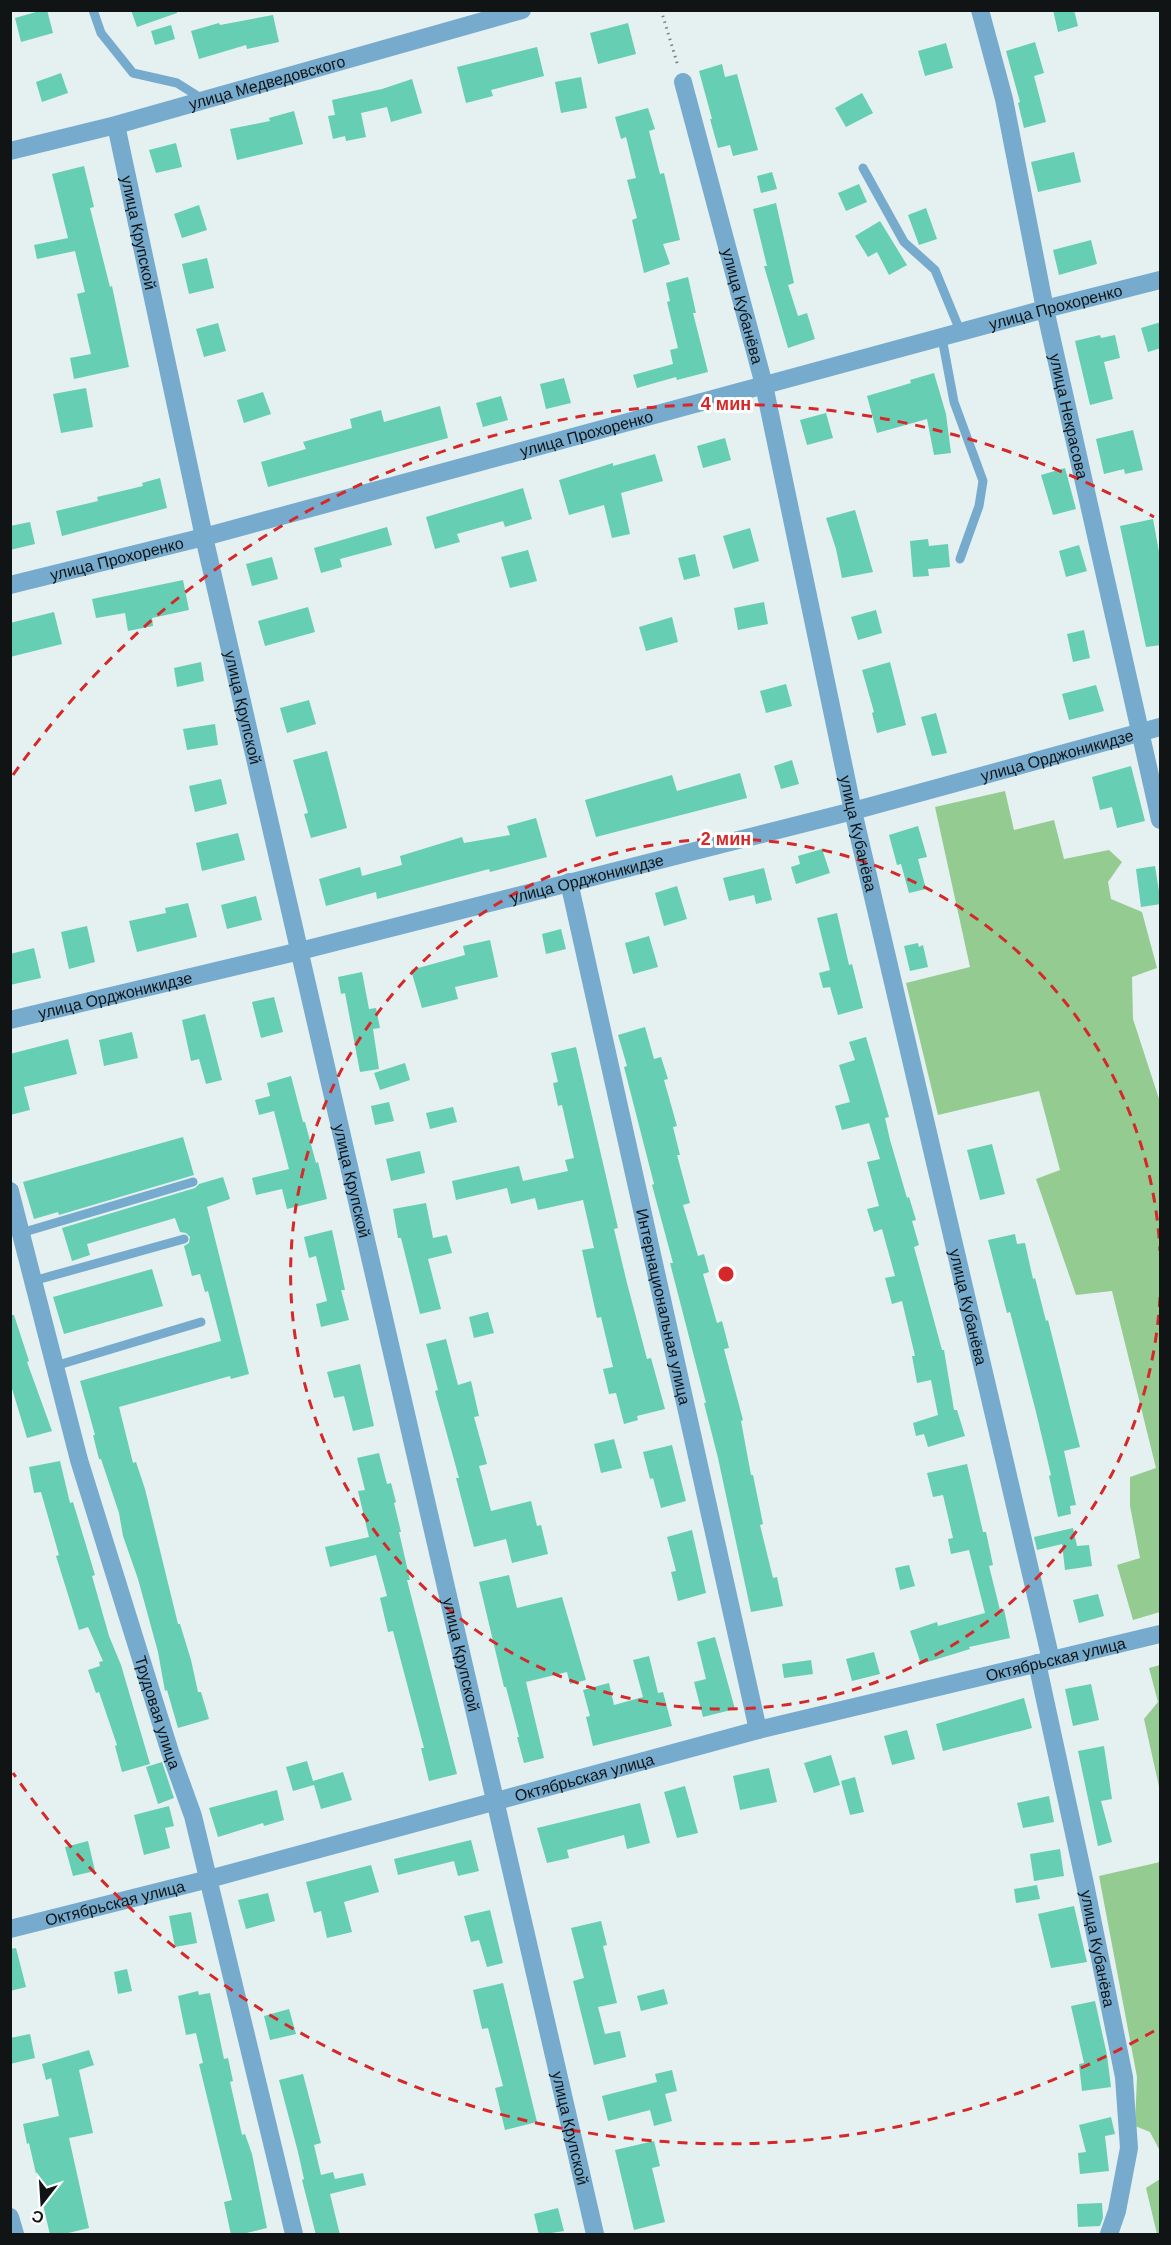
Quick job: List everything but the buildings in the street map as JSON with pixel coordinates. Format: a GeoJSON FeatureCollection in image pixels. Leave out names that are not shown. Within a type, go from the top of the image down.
{"type":"FeatureCollection","features":[{"type":"Feature","properties":{"kind":"street","name":"улица Медведовского"},"geometry":{"type":"LineString","coordinates":[[10,151],[116,125],[522,10]]}},
{"type":"Feature","properties":{"kind":"street","name":"улица Некрасова"},"geometry":{"type":"LineString","coordinates":[[980,10],[1004,99],[1045,309],[1161,820]]}},
{"type":"Feature","properties":{"kind":"street","name":"улица Кубанёва"},"geometry":{"type":"LineString","coordinates":[[683,82],[764,385],[853,812],[1044,1662],[1124,2077],[1129,2148],[1117,2211],[1109,2235]]}},
{"type":"Feature","properties":{"kind":"street","name":"улица Крупской"},"geometry":{"type":"LineString","coordinates":[[116,125],[204,537],[595,2235]]}},
{"type":"Feature","properties":{"kind":"street","name":"улица Прохоренко"},"geometry":{"type":"LineString","coordinates":[[10,585],[204,537],[1045,309],[1161,280]]}},
{"type":"Feature","properties":{"kind":"street","name":"улица Орджоникидзе"},"geometry":{"type":"LineString","coordinates":[[10,1020],[300,951],[853,812],[1161,727]]}},
{"type":"Feature","properties":{"kind":"street","name":"Интернациональная улица"},"geometry":{"type":"LineString","coordinates":[[569,882],[758,1730]]}},
{"type":"Feature","properties":{"kind":"street","name":"Трудовая улица"},"geometry":{"type":"LineString","coordinates":[[10,1191],[79,1460],[170,1752],[193,1816],[294,2235]]}},
{"type":"Feature","properties":{"kind":"street","name":"Октябрьская улица"},"geometry":{"type":"LineString","coordinates":[[10,1929],[209,1879],[758,1730],[1161,1634]]}},
{"type":"Feature","properties":{"kind":"street"},"geometry":{"type":"LineString","coordinates":[[10,2217],[15,2235]]}},
{"type":"Feature","properties":{"kind":"lane"},"geometry":{"type":"LineString","coordinates":[[93,10],[101,33],[133,73],[177,83],[204,100]]}},
{"type":"Feature","properties":{"kind":"lane"},"geometry":{"type":"LineString","coordinates":[[863,168],[904,242],[935,270],[961,333]]}},
{"type":"Feature","properties":{"kind":"lane"},"geometry":{"type":"LineString","coordinates":[[942,338],[954,402],[983,481],[979,506],[960,560]]}},
{"type":"Feature","properties":{"kind":"lane"},"geometry":{"type":"LineString","coordinates":[[21,1233],[193,1182]]}},
{"type":"Feature","properties":{"kind":"lane"},"geometry":{"type":"LineString","coordinates":[[33,1281],[184,1239]]}},
{"type":"Feature","properties":{"kind":"lane"},"geometry":{"type":"LineString","coordinates":[[55,1366],[201,1322]]}},
{"type":"Feature","properties":{"kind":"path"},"geometry":{"type":"LineString","coordinates":[[661,10],[683,82]]}},
{"type":"Feature","properties":{"kind":"green space"},"geometry":{"type":"Polygon","coordinates":[[[1005,791],[1014,830],[1054,820],[1064,859],[1109,850],[1122,862],[1108,882],[1111,899],[1142,912],[1157,968],[1132,977],[1133,1019],[1160,1102],[1160,1612],[1133,1620],[1117,1565],[1140,1558],[1130,1506],[1130,1477],[1156,1468],[1112,1291],[1076,1295],[1036,1179],[1060,1170],[1039,1091],[938,1115],[906,983],[970,967],[935,807],[1005,791]]]}},
{"type":"Feature","properties":{"kind":"green space"},"geometry":{"type":"Polygon","coordinates":[[[1160,1665],[1160,1791],[1144,1719],[1158,1702],[1149,1668],[1160,1665]]]}},
{"type":"Feature","properties":{"kind":"green space"},"geometry":{"type":"Polygon","coordinates":[[[1160,1862],[1160,2151],[1150,2132],[1135,2126],[1137,2077],[1099,1876],[1160,1862]]]}},
{"type":"Feature","properties":{"kind":"green space"},"geometry":{"type":"Polygon","coordinates":[[[1160,2179],[1160,2234],[1157,2234],[1146,2188],[1160,2179]]]}}]}
